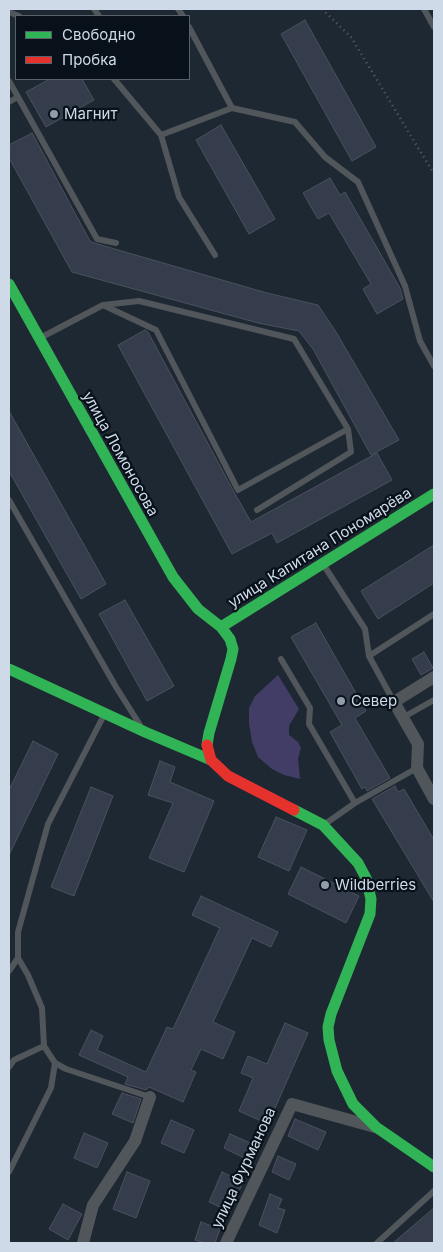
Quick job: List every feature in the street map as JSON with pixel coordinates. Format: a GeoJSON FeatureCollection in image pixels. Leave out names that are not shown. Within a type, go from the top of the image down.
{"type":"FeatureCollection","features":[{"type":"Feature","properties":{"kind":"street","name":"улица Ломоносова"},"geometry":{"type":"LineString","coordinates":[[9,284],[173,577],[198,609],[222,627]]}},
{"type":"Feature","properties":{"kind":"street","name":"улица Капитана Пономарёва"},"geometry":{"type":"LineString","coordinates":[[222,627],[434,494]]}},
{"type":"Feature","properties":{"kind":"street"},"geometry":{"type":"LineString","coordinates":[[211,760],[208,747],[209,732],[233,649],[230,639],[222,627]]}},
{"type":"Feature","properties":{"kind":"street"},"geometry":{"type":"LineString","coordinates":[[9,669],[105,714],[211,760],[228,776],[323,825],[358,864],[366,878],[371,899],[370,914],[331,1014],[328,1026],[329,1040],[337,1071],[353,1104],[376,1127],[434,1167]]}},
{"type":"Feature","properties":{"kind":"street"},"geometry":{"type":"LineString","coordinates":[[434,677],[394,702],[418,744],[418,768],[434,799]]}},
{"type":"Feature","properties":{"kind":"street"},"geometry":{"type":"LineString","coordinates":[[196,753],[208,747]]}},
{"type":"Feature","properties":{"kind":"street"},"geometry":{"type":"LineString","coordinates":[[83,1243],[93,1205],[135,1141],[150,1097]]}},
{"type":"Feature","properties":{"kind":"street","name":"улица Фурманова"},"geometry":{"type":"LineString","coordinates":[[226,1243],[292,1104],[376,1127]]}},
{"type":"Feature","properties":{"kind":"lane"},"geometry":{"type":"LineString","coordinates":[[424,9],[434,27]]}},
{"type":"Feature","properties":{"kind":"lane"},"geometry":{"type":"LineString","coordinates":[[190,29],[232,108]]}},
{"type":"Feature","properties":{"kind":"lane"},"geometry":{"type":"LineString","coordinates":[[115,80],[162,135],[179,197],[215,255]]}},
{"type":"Feature","properties":{"kind":"lane"},"geometry":{"type":"LineString","coordinates":[[9,81],[97,239],[116,244]]}},
{"type":"Feature","properties":{"kind":"lane"},"geometry":{"type":"LineString","coordinates":[[9,102],[18,97]]}},
{"type":"Feature","properties":{"kind":"lane"},"geometry":{"type":"LineString","coordinates":[[162,135],[232,108],[296,122],[326,157],[358,182],[405,286],[420,341],[434,366]]}},
{"type":"Feature","properties":{"kind":"lane"},"geometry":{"type":"LineString","coordinates":[[38,338],[103,305],[139,301],[294,339],[348,429],[351,452],[257,510]]}},
{"type":"Feature","properties":{"kind":"lane"},"geometry":{"type":"LineString","coordinates":[[103,305],[156,330],[238,490],[348,429]]}},
{"type":"Feature","properties":{"kind":"lane"},"geometry":{"type":"LineString","coordinates":[[9,500],[116,687],[145,732]]}},
{"type":"Feature","properties":{"kind":"lane"},"geometry":{"type":"LineString","coordinates":[[323,563],[365,629],[369,656],[394,702]]}},
{"type":"Feature","properties":{"kind":"lane"},"geometry":{"type":"LineString","coordinates":[[369,656],[434,614]]}},
{"type":"Feature","properties":{"kind":"lane"},"geometry":{"type":"LineString","coordinates":[[282,659],[310,708],[309,724],[356,803]]}},
{"type":"Feature","properties":{"kind":"lane"},"geometry":{"type":"LineString","coordinates":[[402,718],[434,700]]}},
{"type":"Feature","properties":{"kind":"lane"},"geometry":{"type":"LineString","coordinates":[[105,714],[48,824],[18,932],[18,958],[28,975],[42,1008],[44,1046],[54,1063],[66,1069],[150,1097]]}},
{"type":"Feature","properties":{"kind":"lane"},"geometry":{"type":"LineString","coordinates":[[323,825],[356,803],[418,768]]}},
{"type":"Feature","properties":{"kind":"lane"},"geometry":{"type":"LineString","coordinates":[[9,971],[18,958]]}},
{"type":"Feature","properties":{"kind":"lane"},"geometry":{"type":"LineString","coordinates":[[9,1067],[14,1060],[44,1046]]}},
{"type":"Feature","properties":{"kind":"lane"},"geometry":{"type":"LineString","coordinates":[[9,1172],[51,1088],[54,1063]]}},
{"type":"Feature","properties":{"kind":"lane"},"geometry":{"type":"LineString","coordinates":[[377,1243],[434,1191]]}},
{"type":"Feature","properties":{"kind":"path"},"geometry":{"type":"LineString","coordinates":[[322,9],[351,37],[434,174]]}},
{"type":"Feature","properties":{"kind":"shaded area"},"geometry":{"type":"Polygon","coordinates":[[[278,675],[299,709],[289,726],[289,735],[298,742],[301,748],[298,758],[300,779],[284,775],[272,769],[258,757],[252,742],[249,708],[255,696],[278,675]]]}},
{"type":"Feature","properties":{"kind":"building"},"geometry":{"type":"Polygon","coordinates":[[[305,20],[376,147],[352,161],[281,34],[305,20]]]}},
{"type":"Feature","properties":{"kind":"building","name":"Магнит"},"geometry":{"type":"Polygon","coordinates":[[[48,80],[83,80],[94,100],[46,127],[26,92],[48,80]]]}},
{"type":"Feature","properties":{"kind":"building"},"geometry":{"type":"Polygon","coordinates":[[[221,125],[275,219],[249,234],[196,140],[221,125]]]}},
{"type":"Feature","properties":{"kind":"building"},"geometry":{"type":"Polygon","coordinates":[[[32,133],[90,241],[267,293],[318,305],[336,332],[399,440],[371,455],[313,349],[299,331],[258,323],[72,272],[9,158],[9,145],[32,133]]]}},
{"type":"Feature","properties":{"kind":"building"},"geometry":{"type":"Polygon","coordinates":[[[330,178],[340,195],[345,192],[400,288],[403,299],[377,314],[363,289],[371,284],[329,213],[318,219],[303,193],[330,178]]]}},
{"type":"Feature","properties":{"kind":"building"},"geometry":{"type":"Polygon","coordinates":[[[145,330],[148,332],[251,522],[377,453],[392,480],[277,543],[272,533],[232,554],[118,345],[145,330]]]}},
{"type":"Feature","properties":{"kind":"building"},"geometry":{"type":"Polygon","coordinates":[[[9,411],[106,584],[81,599],[9,471],[9,411]]]}},
{"type":"Feature","properties":{"kind":"building"},"geometry":{"type":"Polygon","coordinates":[[[434,545],[434,583],[378,619],[361,591],[434,545]]]}},
{"type":"Feature","properties":{"kind":"building"},"geometry":{"type":"Polygon","coordinates":[[[125,600],[174,686],[147,701],[99,614],[125,600]]]}},
{"type":"Feature","properties":{"kind":"building"},"geometry":{"type":"Polygon","coordinates":[[[316,623],[366,711],[355,718],[390,778],[367,791],[365,787],[362,789],[330,732],[342,725],[291,637],[316,623]]]}},
{"type":"Feature","properties":{"kind":"building"},"geometry":{"type":"Polygon","coordinates":[[[424,652],[433,668],[421,675],[412,659],[424,652]]]}},
{"type":"Feature","properties":{"kind":"building"},"geometry":{"type":"Polygon","coordinates":[[[33,741],[58,754],[9,855],[9,790],[33,741]]]}},
{"type":"Feature","properties":{"kind":"building"},"geometry":{"type":"Polygon","coordinates":[[[160,761],[175,767],[170,782],[214,801],[184,872],[149,858],[173,803],[148,795],[160,761]]]}},
{"type":"Feature","properties":{"kind":"building"},"geometry":{"type":"Polygon","coordinates":[[[395,786],[398,792],[404,789],[434,840],[434,902],[372,799],[395,786]]]}},
{"type":"Feature","properties":{"kind":"building"},"geometry":{"type":"Polygon","coordinates":[[[91,787],[113,796],[74,896],[51,887],[91,787]]]}},
{"type":"Feature","properties":{"kind":"building"},"geometry":{"type":"Polygon","coordinates":[[[276,817],[307,830],[289,871],[258,857],[276,817]]]}},
{"type":"Feature","properties":{"kind":"building"},"geometry":{"type":"Polygon","coordinates":[[[301,867],[359,896],[346,923],[288,894],[301,867]]]}},
{"type":"Feature","properties":{"kind":"building"},"geometry":{"type":"Polygon","coordinates":[[[201,896],[278,932],[271,947],[252,938],[213,1022],[235,1032],[223,1059],[201,1049],[191,1070],[196,1072],[183,1102],[149,1087],[146,1090],[125,1084],[128,1077],[79,1055],[91,1030],[103,1036],[97,1050],[146,1072],[167,1027],[173,1029],[220,928],[192,915],[201,896]]]}},
{"type":"Feature","properties":{"kind":"building"},"geometry":{"type":"Polygon","coordinates":[[[285,1023],[308,1033],[268,1124],[239,1111],[253,1078],[241,1073],[248,1056],[267,1064],[285,1023]]]}},
{"type":"Feature","properties":{"kind":"building"},"geometry":{"type":"Polygon","coordinates":[[[122,1093],[141,1099],[133,1123],[112,1114],[122,1093]]]}},
{"type":"Feature","properties":{"kind":"building"},"geometry":{"type":"Polygon","coordinates":[[[295,1119],[326,1132],[318,1150],[288,1136],[295,1119]]]}},
{"type":"Feature","properties":{"kind":"building"},"geometry":{"type":"Polygon","coordinates":[[[171,1120],[194,1130],[184,1153],[161,1143],[171,1120]]]}},
{"type":"Feature","properties":{"kind":"building"},"geometry":{"type":"Polygon","coordinates":[[[84,1133],[108,1143],[97,1168],[74,1158],[84,1133]]]}},
{"type":"Feature","properties":{"kind":"building"},"geometry":{"type":"Polygon","coordinates":[[[230,1134],[257,1146],[250,1161],[224,1148],[230,1134]]]}},
{"type":"Feature","properties":{"kind":"building"},"geometry":{"type":"Polygon","coordinates":[[[278,1156],[296,1164],[289,1180],[272,1172],[278,1156]]]}},
{"type":"Feature","properties":{"kind":"building"},"geometry":{"type":"Polygon","coordinates":[[[127,1172],[150,1181],[136,1218],[113,1209],[127,1172]]]}},
{"type":"Feature","properties":{"kind":"building"},"geometry":{"type":"Polygon","coordinates":[[[222,1172],[243,1182],[230,1212],[209,1202],[222,1172]]]}},
{"type":"Feature","properties":{"kind":"building"},"geometry":{"type":"Polygon","coordinates":[[[270,1194],[282,1199],[278,1208],[285,1210],[277,1233],[259,1225],[270,1194]]]}},
{"type":"Feature","properties":{"kind":"building"},"geometry":{"type":"Polygon","coordinates":[[[63,1204],[82,1214],[68,1240],[49,1229],[63,1204]]]}},
{"type":"Feature","properties":{"kind":"building"},"geometry":{"type":"Polygon","coordinates":[[[434,1208],[434,1243],[393,1243],[434,1208]]]}},
{"type":"Feature","properties":{"kind":"building"},"geometry":{"type":"Polygon","coordinates":[[[201,1222],[220,1229],[215,1243],[195,1240],[201,1222]]]}},
{"type":"Feature","properties":{"kind":"traffic: fast"},"geometry":{"type":"LineString","coordinates":[[9,284],[173,577],[198,609],[221,627],[230,639],[233,649],[231,659],[207,745]]}},
{"type":"Feature","properties":{"kind":"traffic: fast"},"geometry":{"type":"LineString","coordinates":[[221,627],[434,494]]}},
{"type":"Feature","properties":{"kind":"traffic: fast"},"geometry":{"type":"LineString","coordinates":[[9,669],[145,732],[211,760]]}},
{"type":"Feature","properties":{"kind":"traffic: fast"},"geometry":{"type":"LineString","coordinates":[[294,810],[323,825],[358,863],[366,878],[371,899],[370,914],[331,1014],[328,1027],[329,1040],[337,1071],[353,1104],[376,1127],[434,1167]]}},
{"type":"Feature","properties":{"kind":"traffic: jam"},"geometry":{"type":"LineString","coordinates":[[207,745],[211,760],[228,776],[294,810]]}},
{"type":"Feature","properties":{"kind":"place","name":"Магнит"},"geometry":{"type":"Point","coordinates":[54,114]}},
{"type":"Feature","properties":{"kind":"place","name":"Север"},"geometry":{"type":"Point","coordinates":[341,701]}},
{"type":"Feature","properties":{"kind":"place","name":"Wildberries"},"geometry":{"type":"Point","coordinates":[325,885]}}]}
